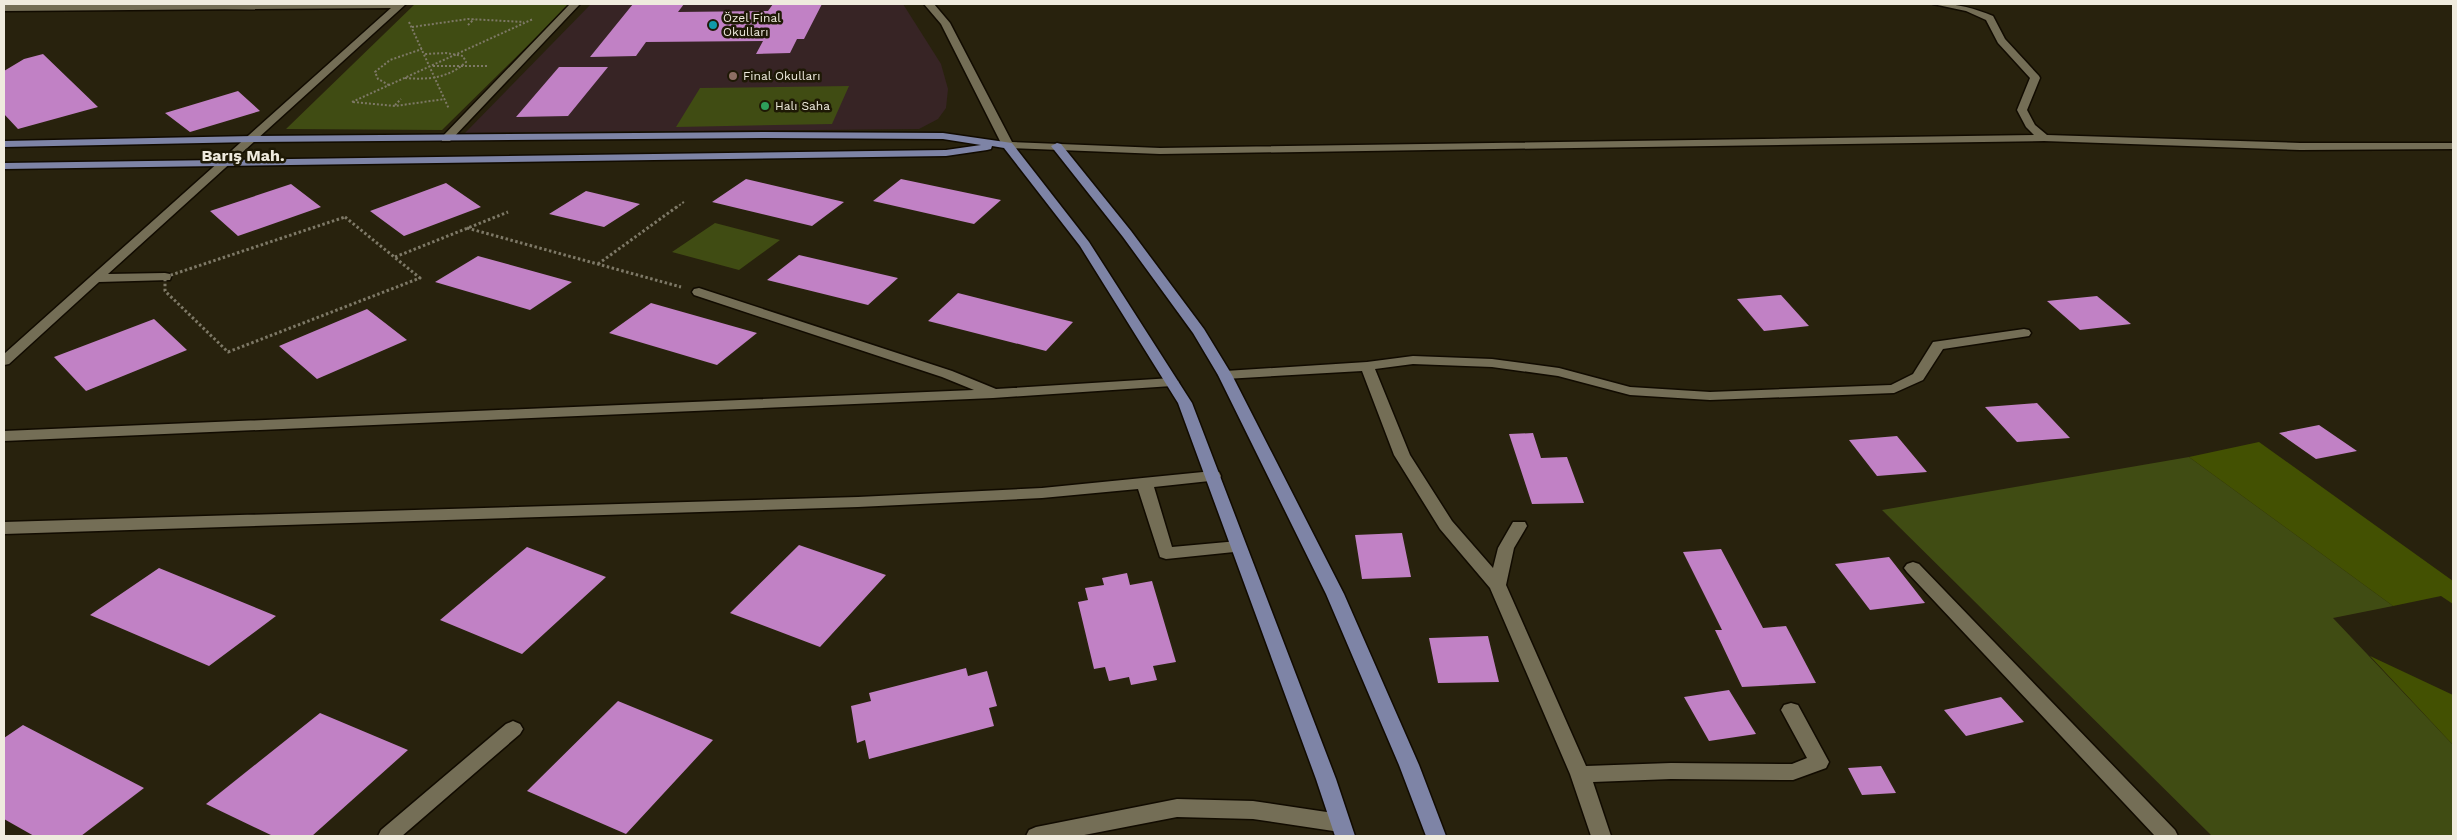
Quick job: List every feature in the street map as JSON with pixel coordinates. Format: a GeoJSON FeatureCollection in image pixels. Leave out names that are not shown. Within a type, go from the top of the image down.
{"type":"FeatureCollection","features":[{"type":"Feature","properties":{"kind":"main road"},"geometry":{"type":"LineString","coordinates":[[4,144],[253,139],[446,139],[765,135],[944,136],[1008,145],[1085,245],[1184,403],[1326,779],[1342,830]]}},
{"type":"Feature","properties":{"kind":"main road"},"geometry":{"type":"LineString","coordinates":[[4,166],[946,153],[1008,145]]}},
{"type":"Feature","properties":{"kind":"main road"},"geometry":{"type":"LineString","coordinates":[[1057,146],[1127,234],[1199,332],[1225,375],[1335,594],[1409,765],[1436,836]]}},
{"type":"Feature","properties":{"kind":"street"},"geometry":{"type":"LineString","coordinates":[[4,8],[401,4]]}},
{"type":"Feature","properties":{"kind":"street"},"geometry":{"type":"LineString","coordinates":[[4,361],[94,278],[227,163],[401,4]]}},
{"type":"Feature","properties":{"kind":"street"},"geometry":{"type":"LineString","coordinates":[[446,139],[575,4]]}},
{"type":"Feature","properties":{"kind":"street"},"geometry":{"type":"LineString","coordinates":[[929,4],[945,23],[1008,145],[1160,151],[2044,138],[2172,140],[2284,146],[2387,148],[2453,146]]}},
{"type":"Feature","properties":{"kind":"street"},"geometry":{"type":"LineString","coordinates":[[1938,4],[1968,10],[1990,18],[1994,30],[2001,41],[2035,78],[2022,110],[2031,127],[2044,138]]}},
{"type":"Feature","properties":{"kind":"street"},"geometry":{"type":"LineString","coordinates":[[94,278],[165,278]]}},
{"type":"Feature","properties":{"kind":"street"},"geometry":{"type":"LineString","coordinates":[[699,292],[947,374],[993,394]]}},
{"type":"Feature","properties":{"kind":"street"},"geometry":{"type":"LineString","coordinates":[[1225,375],[1367,366],[1413,360],[1492,363],[1559,372],[1630,391],[1710,396],[1894,389],[1918,377],[1938,345],[2024,333]]}},
{"type":"Feature","properties":{"kind":"street"},"geometry":{"type":"LineString","coordinates":[[1367,366],[1402,455],[1446,526],[1498,585],[1580,774],[1601,836]]}},
{"type":"Feature","properties":{"kind":"street"},"geometry":{"type":"LineString","coordinates":[[4,436],[993,394],[1172,382]]}},
{"type":"Feature","properties":{"kind":"street"},"geometry":{"type":"LineString","coordinates":[[4,528],[858,502],[1042,493],[1213,476]]}},
{"type":"Feature","properties":{"kind":"street"},"geometry":{"type":"LineString","coordinates":[[1145,484],[1166,553],[1238,546]]}},
{"type":"Feature","properties":{"kind":"street"},"geometry":{"type":"LineString","coordinates":[[1498,585],[1506,548],[1519,526]]}},
{"type":"Feature","properties":{"kind":"street"},"geometry":{"type":"LineString","coordinates":[[1914,568],[2168,836]]}},
{"type":"Feature","properties":{"kind":"street"},"geometry":{"type":"LineString","coordinates":[[1580,774],[1671,771],[1793,772],[1819,762],[1791,710]]}},
{"type":"Feature","properties":{"kind":"street"},"geometry":{"type":"LineString","coordinates":[[388,836],[513,729]]}},
{"type":"Feature","properties":{"kind":"street"},"geometry":{"type":"LineString","coordinates":[[1036,836],[1177,808],[1253,810],[1342,830]]}},
{"type":"Feature","properties":{"kind":"path"},"geometry":{"type":"LineString","coordinates":[[445,99],[394,106],[352,102],[541,15]]}},
{"type":"Feature","properties":{"kind":"path"},"geometry":{"type":"LineString","coordinates":[[407,17],[457,127]]}},
{"type":"Feature","properties":{"kind":"path"},"geometry":{"type":"LineString","coordinates":[[412,27],[446,20],[475,19],[524,22]]}},
{"type":"Feature","properties":{"kind":"path"},"geometry":{"type":"LineString","coordinates":[[468,25],[475,19]]}},
{"type":"Feature","properties":{"kind":"path"},"geometry":{"type":"LineString","coordinates":[[389,85],[378,80],[375,72],[379,67],[396,58],[422,49]]}},
{"type":"Feature","properties":{"kind":"path"},"geometry":{"type":"LineString","coordinates":[[405,78],[435,77],[450,73],[463,66],[466,62],[457,54],[425,54]]}},
{"type":"Feature","properties":{"kind":"path"},"geometry":{"type":"LineString","coordinates":[[430,66],[516,66]]}},
{"type":"Feature","properties":{"kind":"path"},"geometry":{"type":"LineString","coordinates":[[394,106],[401,99]]}},
{"type":"Feature","properties":{"kind":"path"},"geometry":{"type":"LineString","coordinates":[[597,264],[685,200]]}},
{"type":"Feature","properties":{"kind":"path"},"geometry":{"type":"LineString","coordinates":[[394,257],[508,212]]}},
{"type":"Feature","properties":{"kind":"path"},"geometry":{"type":"LineString","coordinates":[[345,217],[394,257],[420,278],[228,352],[165,291],[165,278],[345,217]]}},
{"type":"Feature","properties":{"kind":"path"},"geometry":{"type":"LineString","coordinates":[[467,228],[699,292]]}},
{"type":"Feature","properties":{"kind":"shaded area","name":"Final Okulları"},"geometry":{"type":"Polygon","coordinates":[[[591,4],[903,4],[941,64],[948,89],[946,108],[938,119],[919,129],[465,133],[591,4]]]}},
{"type":"Feature","properties":{"kind":"green space"},"geometry":{"type":"Polygon","coordinates":[[[415,4],[570,4],[442,130],[286,129],[415,4]]]}},
{"type":"Feature","properties":{"kind":"green space","name":"Halı Saha"},"geometry":{"type":"Polygon","coordinates":[[[849,86],[832,124],[676,127],[700,88],[849,86]]]}},
{"type":"Feature","properties":{"kind":"green space"},"geometry":{"type":"Polygon","coordinates":[[[715,223],[780,240],[739,270],[672,252],[715,223]]]}},
{"type":"Feature","properties":{"kind":"green space"},"geometry":{"type":"Polygon","coordinates":[[[2259,442],[2453,581],[2453,604],[2441,596],[2393,606],[2189,457],[2259,442]]]}},
{"type":"Feature","properties":{"kind":"green space"},"geometry":{"type":"Polygon","coordinates":[[[2189,457],[2393,606],[2333,618],[2453,745],[2453,836],[2212,836],[1882,510],[2189,457]]]}},
{"type":"Feature","properties":{"kind":"green space"},"geometry":{"type":"Polygon","coordinates":[[[2370,656],[2453,695],[2453,745],[2370,656]]]}},
{"type":"Feature","properties":{"kind":"building","name":"Özel Final Okulları"},"geometry":{"type":"Polygon","coordinates":[[[633,4],[684,4],[678,12],[768,11],[773,4],[822,4],[804,39],[797,39],[790,53],[756,54],[763,41],[646,42],[636,56],[590,57],[633,4]]]}},
{"type":"Feature","properties":{"kind":"building"},"geometry":{"type":"Polygon","coordinates":[[[43,54],[98,107],[18,129],[4,114],[4,71],[24,59],[43,54]]]}},
{"type":"Feature","properties":{"kind":"building"},"geometry":{"type":"Polygon","coordinates":[[[559,67],[608,67],[568,116],[516,117],[559,67]]]}},
{"type":"Feature","properties":{"kind":"building"},"geometry":{"type":"Polygon","coordinates":[[[238,91],[260,111],[190,132],[165,113],[238,91]]]}},
{"type":"Feature","properties":{"kind":"building"},"geometry":{"type":"Polygon","coordinates":[[[746,179],[844,202],[812,226],[712,202],[746,179]]]}},
{"type":"Feature","properties":{"kind":"building"},"geometry":{"type":"Polygon","coordinates":[[[901,179],[1001,200],[974,224],[873,201],[901,179]]]}},
{"type":"Feature","properties":{"kind":"building"},"geometry":{"type":"Polygon","coordinates":[[[446,183],[481,207],[404,236],[370,211],[446,183]]]}},
{"type":"Feature","properties":{"kind":"building"},"geometry":{"type":"Polygon","coordinates":[[[291,184],[321,207],[238,236],[210,211],[291,184]]]}},
{"type":"Feature","properties":{"kind":"building"},"geometry":{"type":"Polygon","coordinates":[[[586,191],[640,204],[604,227],[549,214],[586,191]]]}},
{"type":"Feature","properties":{"kind":"building"},"geometry":{"type":"Polygon","coordinates":[[[799,255],[898,278],[868,305],[767,280],[799,255]]]}},
{"type":"Feature","properties":{"kind":"building"},"geometry":{"type":"Polygon","coordinates":[[[478,256],[572,282],[530,310],[435,282],[478,256]]]}},
{"type":"Feature","properties":{"kind":"building"},"geometry":{"type":"Polygon","coordinates":[[[958,293],[1073,322],[1046,351],[928,321],[958,293]]]}},
{"type":"Feature","properties":{"kind":"building"},"geometry":{"type":"Polygon","coordinates":[[[1781,295],[1809,326],[1764,331],[1737,299],[1781,295]]]}},
{"type":"Feature","properties":{"kind":"building"},"geometry":{"type":"Polygon","coordinates":[[[2097,296],[2131,324],[2080,330],[2047,301],[2097,296]]]}},
{"type":"Feature","properties":{"kind":"building"},"geometry":{"type":"Polygon","coordinates":[[[651,303],[757,333],[717,365],[609,333],[651,303]]]}},
{"type":"Feature","properties":{"kind":"building"},"geometry":{"type":"Polygon","coordinates":[[[367,309],[407,340],[317,379],[279,346],[367,309]]]}},
{"type":"Feature","properties":{"kind":"building"},"geometry":{"type":"Polygon","coordinates":[[[154,319],[187,350],[86,391],[54,357],[154,319]]]}},
{"type":"Feature","properties":{"kind":"building"},"geometry":{"type":"Polygon","coordinates":[[[2037,403],[2070,438],[2017,442],[1985,407],[2037,403]]]}},
{"type":"Feature","properties":{"kind":"building"},"geometry":{"type":"Polygon","coordinates":[[[2319,425],[2357,451],[2316,459],[2279,433],[2319,425]]]}},
{"type":"Feature","properties":{"kind":"building"},"geometry":{"type":"Polygon","coordinates":[[[1533,433],[1541,458],[1567,457],[1584,503],[1532,504],[1509,434],[1533,433]]]}},
{"type":"Feature","properties":{"kind":"building"},"geometry":{"type":"Polygon","coordinates":[[[1897,436],[1927,472],[1877,476],[1849,440],[1897,436]]]}},
{"type":"Feature","properties":{"kind":"building"},"geometry":{"type":"Polygon","coordinates":[[[1402,533],[1411,577],[1362,579],[1355,535],[1402,533]]]}},
{"type":"Feature","properties":{"kind":"building"},"geometry":{"type":"Polygon","coordinates":[[[799,545],[886,575],[820,647],[730,613],[799,545]]]}},
{"type":"Feature","properties":{"kind":"building"},"geometry":{"type":"Polygon","coordinates":[[[527,547],[606,577],[522,654],[440,620],[527,547]]]}},
{"type":"Feature","properties":{"kind":"building"},"geometry":{"type":"Polygon","coordinates":[[[1721,549],[1763,628],[1786,626],[1816,683],[1742,687],[1715,630],[1722,630],[1683,552],[1721,549]]]}},
{"type":"Feature","properties":{"kind":"building"},"geometry":{"type":"Polygon","coordinates":[[[1889,557],[1925,603],[1870,610],[1835,564],[1889,557]]]}},
{"type":"Feature","properties":{"kind":"building"},"geometry":{"type":"Polygon","coordinates":[[[159,568],[276,616],[209,666],[90,615],[159,568]]]}},
{"type":"Feature","properties":{"kind":"building"},"geometry":{"type":"Polygon","coordinates":[[[1127,573],[1130,585],[1152,581],[1176,662],[1153,666],[1157,680],[1131,685],[1129,677],[1109,681],[1105,667],[1094,669],[1078,602],[1088,600],[1085,588],[1104,585],[1102,578],[1127,573]]]}},
{"type":"Feature","properties":{"kind":"building"},"geometry":{"type":"Polygon","coordinates":[[[1488,636],[1499,682],[1438,683],[1429,638],[1488,636]]]}},
{"type":"Feature","properties":{"kind":"building"},"geometry":{"type":"Polygon","coordinates":[[[966,668],[968,676],[987,671],[997,706],[989,708],[994,726],[869,759],[865,740],[857,743],[851,706],[871,701],[869,693],[966,668]]]}},
{"type":"Feature","properties":{"kind":"building"},"geometry":{"type":"Polygon","coordinates":[[[1729,690],[1756,734],[1709,741],[1684,697],[1729,690]]]}},
{"type":"Feature","properties":{"kind":"building"},"geometry":{"type":"Polygon","coordinates":[[[2001,697],[2024,722],[1966,736],[1944,710],[2001,697]]]}},
{"type":"Feature","properties":{"kind":"building"},"geometry":{"type":"Polygon","coordinates":[[[618,701],[713,740],[626,834],[527,791],[618,701]]]}},
{"type":"Feature","properties":{"kind":"building"},"geometry":{"type":"Polygon","coordinates":[[[320,713],[408,750],[312,836],[273,836],[206,804],[320,713]]]}},
{"type":"Feature","properties":{"kind":"building"},"geometry":{"type":"Polygon","coordinates":[[[23,725],[144,788],[81,836],[34,836],[4,819],[4,738],[23,725]]]}},
{"type":"Feature","properties":{"kind":"building"},"geometry":{"type":"Polygon","coordinates":[[[1881,766],[1896,793],[1862,795],[1848,768],[1881,766]]]}},
{"type":"Feature","properties":{"kind":"place","name":"Özel Final Okulları"},"geometry":{"type":"Point","coordinates":[713,25]}},
{"type":"Feature","properties":{"kind":"place","name":"Final Okulları"},"geometry":{"type":"Point","coordinates":[733,76]}},
{"type":"Feature","properties":{"kind":"place","name":"Halı Saha"},"geometry":{"type":"Point","coordinates":[765,106]}},
{"type":"Feature","properties":{"kind":"district","name":"Barış Mah."},"geometry":{"type":"Point","coordinates":[243,155]}}]}
